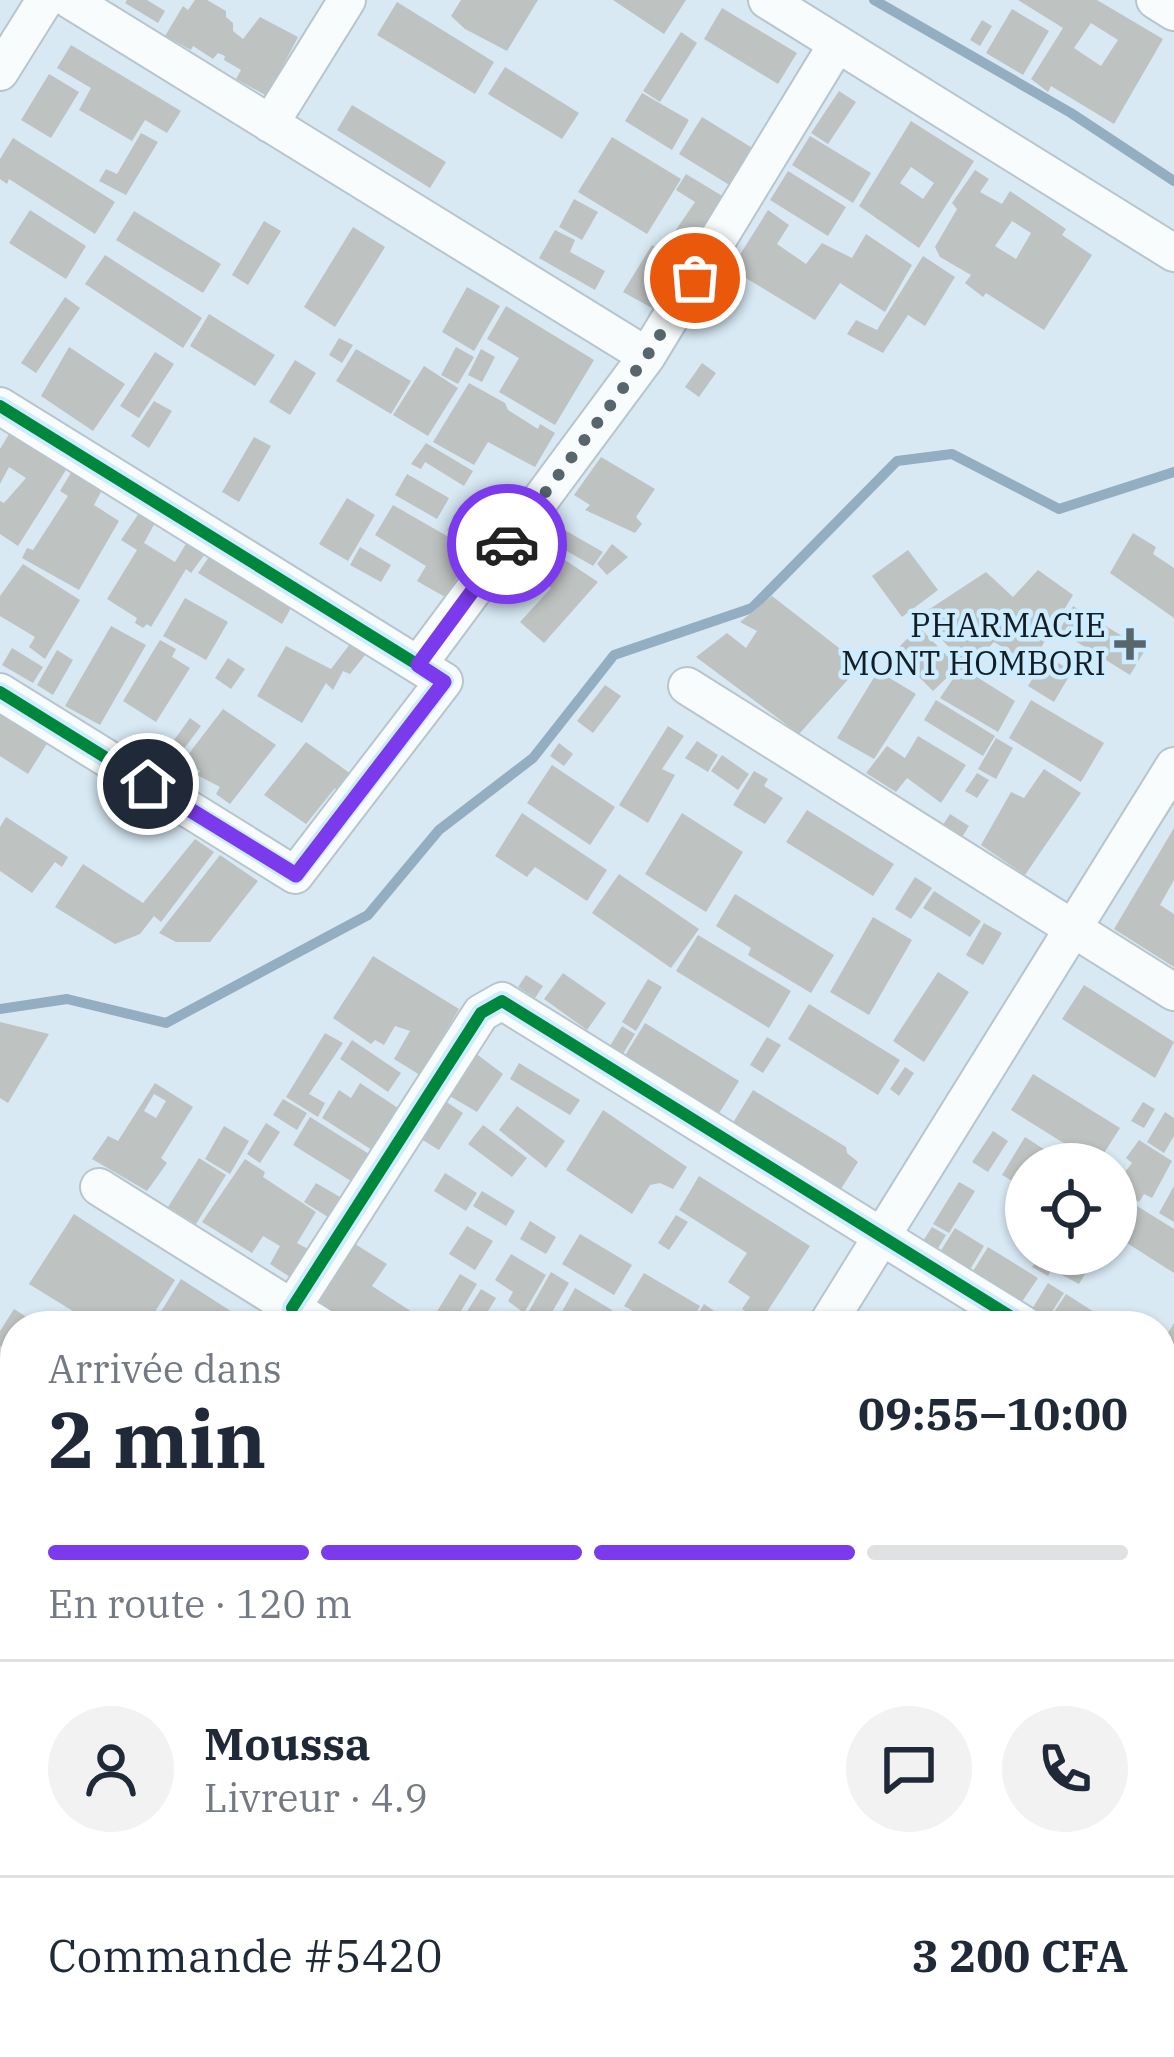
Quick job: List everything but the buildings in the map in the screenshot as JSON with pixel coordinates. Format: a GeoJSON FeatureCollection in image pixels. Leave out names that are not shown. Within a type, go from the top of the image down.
{"type":"FeatureCollection","features":[{"type":"Feature","properties":{"kind":"street"},"geometry":{"type":"LineString","coordinates":[[0,72],[45,0]]}},
{"type":"Feature","properties":{"kind":"street"},"geometry":{"type":"LineString","coordinates":[[70,0],[647,356]]}},
{"type":"Feature","properties":{"kind":"street"},"geometry":{"type":"LineString","coordinates":[[270,124],[347,0]]}},
{"type":"Feature","properties":{"kind":"street"},"geometry":{"type":"LineString","coordinates":[[1155,0],[1174,12]]}},
{"type":"Feature","properties":{"kind":"street"},"geometry":{"type":"LineString","coordinates":[[778,3],[1174,253]]}},
{"type":"Feature","properties":{"kind":"street"},"geometry":{"type":"LineString","coordinates":[[418,665],[647,356],[837,44]]}},
{"type":"Feature","properties":{"kind":"street"},"geometry":{"type":"LineString","coordinates":[[0,406],[444,682],[296,875],[0,692]]}},
{"type":"Feature","properties":{"kind":"street"},"geometry":{"type":"LineString","coordinates":[[687,686],[1174,992]]}},
{"type":"Feature","properties":{"kind":"street"},"geometry":{"type":"LineString","coordinates":[[835,1311],[1174,766]]}},
{"type":"Feature","properties":{"kind":"street"},"geometry":{"type":"LineString","coordinates":[[310,1311],[481,1013],[502,1001],[1002,1311]]}},
{"type":"Feature","properties":{"kind":"street"},"geometry":{"type":"LineString","coordinates":[[99,1187],[297,1311]]}},
{"type":"Feature","properties":{"kind":"waterway"},"geometry":{"type":"LineString","coordinates":[[874,0],[1071,113],[1174,181]]}},
{"type":"Feature","properties":{"kind":"waterway"},"geometry":{"type":"LineString","coordinates":[[0,1009],[67,999],[166,1023],[368,915],[439,830],[533,758],[614,655],[752,608],[897,461],[952,454],[1059,509],[1174,472]]}},
{"type":"Feature","properties":{"kind":"cycle path"},"geometry":{"type":"LineString","coordinates":[[0,406],[444,681],[295,875],[0,692]]}},
{"type":"Feature","properties":{"kind":"cycle path"},"geometry":{"type":"LineString","coordinates":[[292,1308],[481,1013],[502,1001],[1002,1311]]}},
{"type":"Feature","properties":{"kind":"way so far"},"geometry":{"type":"LineString","coordinates":[[507,544],[647,356],[695,278]]}},
{"type":"Feature","properties":{"kind":"place","name":"PHARMACIE MONT HOMBORI"},"geometry":{"type":"Point","coordinates":[1130,644]}},
{"type":"Feature","properties":{"kind":"route"},"geometry":{"type":"LineString","coordinates":[[148,784],[296,875],[444,682],[418,665],[507,544]]}}]}
